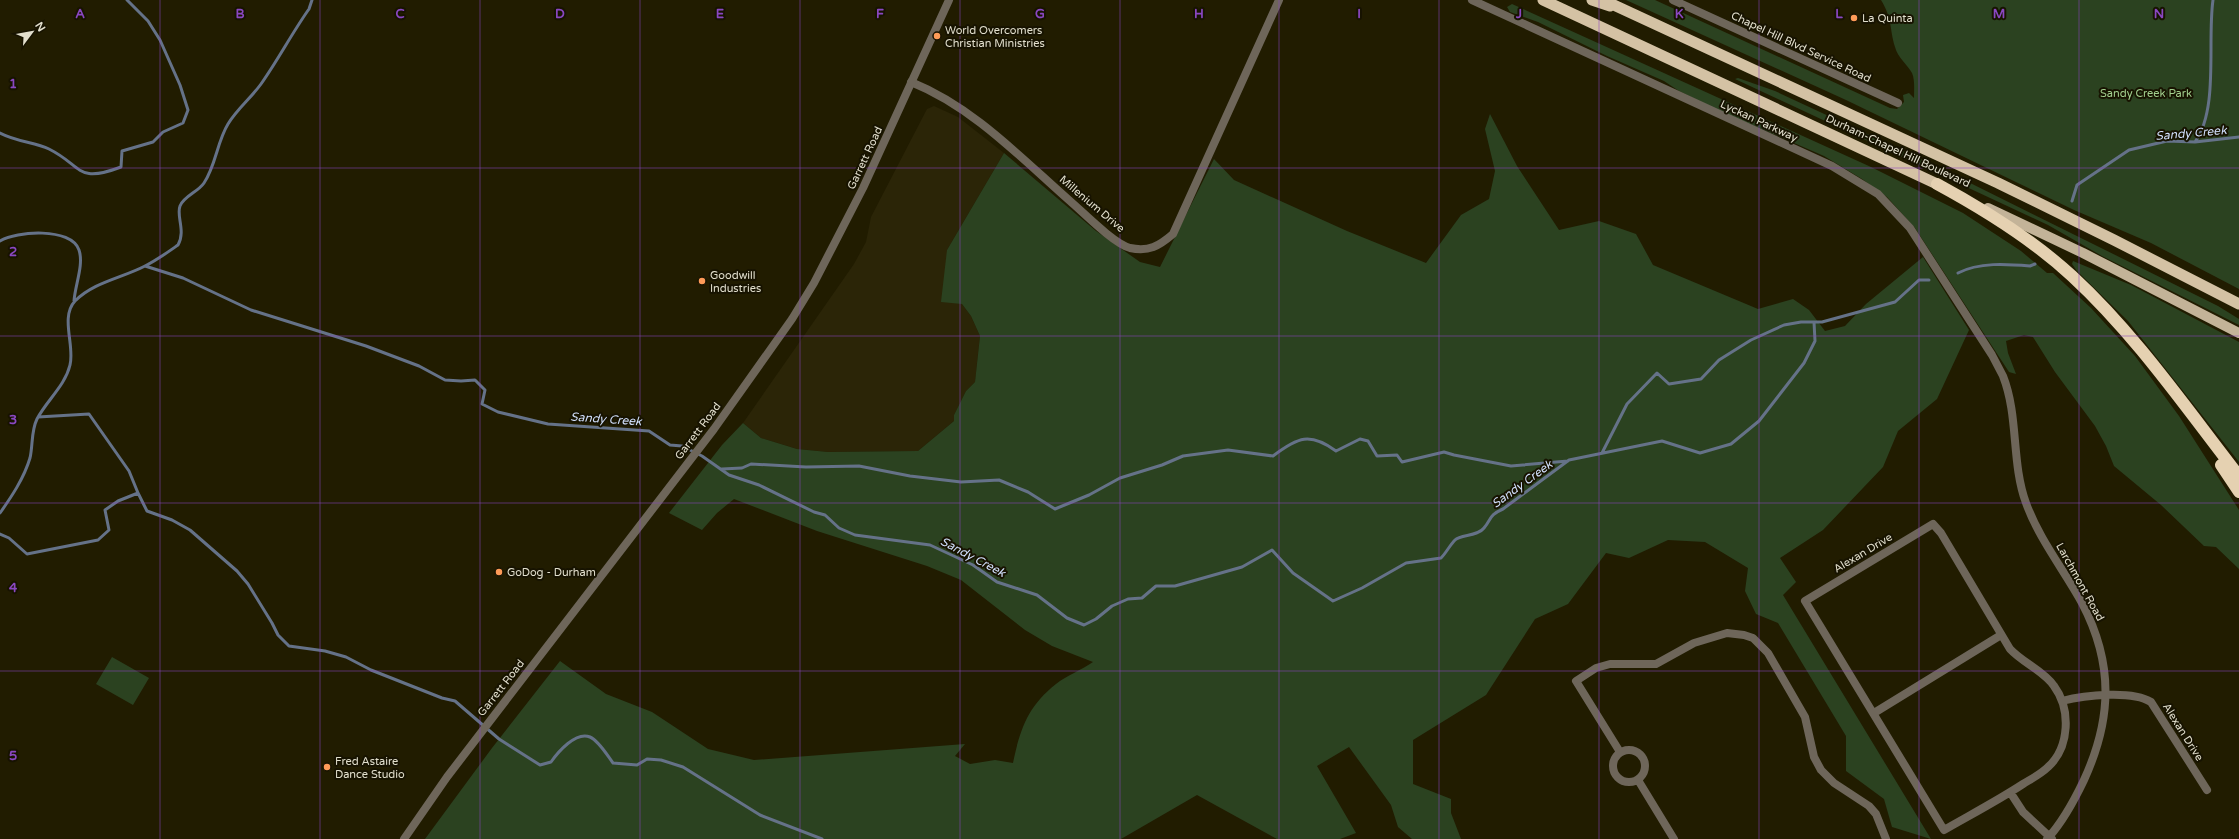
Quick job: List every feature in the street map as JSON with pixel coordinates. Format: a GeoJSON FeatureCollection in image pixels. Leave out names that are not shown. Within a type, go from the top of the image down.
{"type":"FeatureCollection","features":[{"type":"Feature","properties":{"kind":"highway","name":"Durham-Chapel Hill Boulevard"},"geometry":{"type":"LineString","coordinates":[[1543,0],[1937,184]]}},
{"type":"Feature","properties":{"kind":"highway"},"geometry":{"type":"LineString","coordinates":[[1592,0],[1628,11]]}},
{"type":"Feature","properties":{"kind":"highway","name":"Durham-Chapel Hill Boulevard"},"geometry":{"type":"LineString","coordinates":[[1603,0],[1998,183],[2239,304]]}},
{"type":"Feature","properties":{"kind":"highway"},"geometry":{"type":"LineString","coordinates":[[1937,184],[1991,215],[2060,266],[2109,314],[2161,375],[2239,476]]}},
{"type":"Feature","properties":{"kind":"highway"},"geometry":{"type":"LineString","coordinates":[[2161,375],[2239,492]]}},
{"type":"Feature","properties":{"kind":"main road","name":"Durham-Chapel Hill Boulevard"},"geometry":{"type":"LineString","coordinates":[[1937,184],[2090,257],[2239,334]]}},
{"type":"Feature","properties":{"kind":"street","name":"Garrett Road"},"geometry":{"type":"LineString","coordinates":[[404,839],[438,788],[708,437],[773,347],[814,283],[863,188],[949,0]]}},
{"type":"Feature","properties":{"kind":"street","name":"Millenium Drive"},"geometry":{"type":"LineString","coordinates":[[911,82],[929,89],[975,117],[1102,230],[1129,248],[1150,250],[1161,245],[1173,234],[1279,0]]}},
{"type":"Feature","properties":{"kind":"street","name":"Lyckan Parkway"},"geometry":{"type":"LineString","coordinates":[[1472,0],[1490,4],[1832,166],[1863,184],[1889,205],[1910,228],[1992,355]]}},
{"type":"Feature","properties":{"kind":"street","name":"Chapel Hill Blvd Service Road"},"geometry":{"type":"LineString","coordinates":[[1673,0],[1898,103]]}},
{"type":"Feature","properties":{"kind":"street","name":"Larchmont Road"},"geometry":{"type":"LineString","coordinates":[[1992,355],[2003,376],[2010,398],[2014,418],[2017,470],[2022,492],[2034,523],[2091,622],[2102,657],[2106,696],[2102,731],[2087,773],[2072,805],[2050,838]]}},
{"type":"Feature","properties":{"kind":"street","name":"Alexan Drive"},"geometry":{"type":"LineString","coordinates":[[1932,524],[1941,533],[2001,635],[2017,657],[2048,679],[2062,702],[2066,724],[2063,740],[2058,754],[2049,766],[2010,792],[1944,830],[1874,712],[1805,601],[1932,524]]}},
{"type":"Feature","properties":{"kind":"street"},"geometry":{"type":"LineString","coordinates":[[1620,752],[1576,681],[1596,668],[1610,664],[1656,664],[1694,643],[1706,639],[1727,633],[1744,635],[1762,645],[1778,669],[1805,717],[1814,757],[1821,770],[1834,783],[1868,806],[1876,814],[1886,839]]}},
{"type":"Feature","properties":{"kind":"street"},"geometry":{"type":"LineString","coordinates":[[1874,712],[2001,635]]}},
{"type":"Feature","properties":{"kind":"street","name":"Alexan Drive"},"geometry":{"type":"LineString","coordinates":[[2062,702],[2084,696],[2134,695],[2152,702],[2207,790]]}},
{"type":"Feature","properties":{"kind":"street"},"geometry":{"type":"LineString","coordinates":[[1631,750],[1641,755],[1645,765],[1645,771],[1638,780],[1634,782],[1623,781],[1615,775],[1613,770],[1614,760],[1620,752],[1631,750]]}},
{"type":"Feature","properties":{"kind":"street"},"geometry":{"type":"LineString","coordinates":[[1638,780],[1674,839]]}},
{"type":"Feature","properties":{"kind":"street"},"geometry":{"type":"LineString","coordinates":[[2010,792],[2024,812],[2050,838]]}},
{"type":"Feature","properties":{"kind":"shaded area"},"geometry":{"type":"Polygon","coordinates":[[[934,106],[958,117],[1004,153],[947,250],[962,304],[971,316],[980,336],[975,382],[966,391],[954,415],[954,421],[918,451],[828,452],[797,449],[761,438],[743,423],[854,264],[866,242],[871,217],[927,109],[934,106]]]}},
{"type":"Feature","properties":{"kind":"green space","name":"Sandy Creek Park"},"geometry":{"type":"Polygon","coordinates":[[[1626,0],[1655,0],[1890,108],[1897,109],[1904,102],[1903,95],[1909,93],[1914,98],[1914,79],[1912,73],[1896,51],[1889,18],[1881,0],[2239,0],[2239,289],[2151,243],[2074,210],[1846,100],[1626,0]]]}},
{"type":"Feature","properties":{"kind":"green space"},"geometry":{"type":"Polygon","coordinates":[[[1512,4],[1871,167],[1963,213],[2021,251],[2047,273],[2053,273],[2091,308],[2135,356],[2179,416],[2239,510],[2239,569],[2216,547],[2204,546],[2161,505],[2114,466],[2106,446],[2095,426],[2055,372],[2033,337],[2024,335],[2006,341],[2008,353],[2016,374],[2009,372],[1915,228],[1887,197],[1862,179],[1824,156],[1720,111],[1679,91],[1664,81],[1607,56],[1538,22],[1510,12],[1507,7],[1512,4]]]}},
{"type":"Feature","properties":{"kind":"green space"},"geometry":{"type":"Polygon","coordinates":[[[1738,78],[1775,91],[1934,165],[2218,306],[2239,319],[2239,325],[2102,256],[2048,225],[1735,79],[1738,78]]]}},
{"type":"Feature","properties":{"kind":"green space"},"geometry":{"type":"Polygon","coordinates":[[[1490,114],[1517,166],[1559,230],[1599,221],[1636,234],[1653,265],[1758,309],[1793,299],[1809,310],[1825,331],[1845,326],[1866,304],[1923,257],[1969,330],[1937,399],[1898,431],[1883,467],[1823,530],[1780,558],[1796,582],[1783,595],[1931,839],[1892,827],[1884,799],[1846,771],[1846,736],[1778,623],[1756,614],[1745,591],[1748,568],[1705,542],[1668,540],[1629,558],[1606,553],[1568,604],[1535,619],[1486,695],[1413,740],[1413,784],[1451,799],[1451,813],[1461,839],[1412,839],[1398,827],[1391,805],[1349,747],[1317,766],[1356,833],[1340,839],[1277,839],[1197,795],[1121,839],[425,839],[492,748],[560,661],[606,694],[652,712],[708,749],[754,760],[965,744],[955,756],[970,764],[995,760],[1013,763],[1022,729],[1038,701],[1046,692],[1060,681],[1093,662],[1052,646],[1025,630],[961,580],[927,566],[817,531],[734,499],[717,513],[702,530],[669,513],[722,445],[743,423],[761,438],[797,449],[828,452],[918,451],[954,421],[954,415],[966,391],[975,382],[980,336],[971,316],[962,304],[941,302],[947,250],[1004,153],[1096,231],[1140,262],[1160,267],[1214,159],[1234,180],[1347,231],[1426,263],[1461,215],[1489,199],[1495,171],[1485,129],[1490,114]]]}},
{"type":"Feature","properties":{"kind":"green space"},"geometry":{"type":"Polygon","coordinates":[[[2073,261],[2131,285],[2239,342],[2239,462],[2128,321],[2077,271],[2072,264],[2073,261]]]}},
{"type":"Feature","properties":{"kind":"green space"},"geometry":{"type":"Polygon","coordinates":[[[112,657],[149,678],[133,705],[96,684],[112,657]]]}},
{"type":"Feature","properties":{"kind":"waterway"},"geometry":{"type":"LineString","coordinates":[[0,133],[49,149],[60,155],[81,171],[96,174],[121,167],[122,151],[153,142],[163,132],[183,123],[188,110],[180,85],[160,40],[148,21],[127,0]]}},
{"type":"Feature","properties":{"kind":"waterway"},"geometry":{"type":"LineString","coordinates":[[0,513],[17,487],[30,458],[34,428],[37,419],[68,373],[71,357],[68,323],[71,308],[75,301],[91,289],[145,266],[178,245],[181,234],[179,214],[180,206],[185,199],[204,183],[211,169],[221,138],[228,124],[267,75],[309,9],[312,0]]}},
{"type":"Feature","properties":{"kind":"waterway"},"geometry":{"type":"LineString","coordinates":[[2195,142],[2202,128],[2207,112],[2210,93],[2211,17],[2213,0]]}},
{"type":"Feature","properties":{"kind":"waterway","name":"Sandy Creek"},"geometry":{"type":"LineString","coordinates":[[2072,201],[2077,185],[2129,150],[2167,141],[2195,142],[2239,137]]}},
{"type":"Feature","properties":{"kind":"waterway"},"geometry":{"type":"LineString","coordinates":[[0,241],[18,235],[42,233],[66,237],[74,243],[79,250],[80,256],[80,269],[74,301]]}},
{"type":"Feature","properties":{"kind":"waterway","name":"Sandy Creek"},"geometry":{"type":"LineString","coordinates":[[1958,273],[1966,269],[1984,265],[2003,264],[2030,266],[2035,264]]}},
{"type":"Feature","properties":{"kind":"waterway","name":"Sandy Creek"},"geometry":{"type":"LineString","coordinates":[[145,266],[183,278],[251,310],[366,346],[419,366],[445,380],[475,380],[485,390],[482,404],[498,412],[548,424],[649,431],[670,445],[682,446],[702,456],[729,475],[759,485],[814,512],[825,515],[839,528],[855,535],[930,545],[973,565],[997,582],[1037,595],[1067,618],[1084,625],[1096,619],[1112,606],[1128,599],[1142,598],[1156,586],[1175,586],[1242,567],[1272,550],[1293,573],[1333,601],[1362,588],[1406,563],[1441,558],[1455,540],[1481,531],[1495,513],[1503,509],[1569,460],[1662,441],[1700,453],[1731,444],[1759,421],[1804,363],[1815,341],[1814,322]]}},
{"type":"Feature","properties":{"kind":"waterway","name":"Sandy Creek"},"geometry":{"type":"LineString","coordinates":[[1602,453],[1627,404],[1657,373],[1669,384],[1701,379],[1719,360],[1751,340],[1784,325],[1801,322],[1822,322],[1895,302],[1919,280],[1929,280]]}},
{"type":"Feature","properties":{"kind":"waterway"},"geometry":{"type":"LineString","coordinates":[[0,534],[9,538],[27,554],[98,540],[109,530],[105,510],[118,501],[138,493],[129,471],[89,414],[38,417]]}},
{"type":"Feature","properties":{"kind":"waterway"},"geometry":{"type":"LineString","coordinates":[[722,469],[742,468],[751,464],[806,467],[859,466],[910,476],[961,482],[999,480],[1028,492],[1055,509],[1089,495],[1120,478],[1162,465],[1183,456],[1228,450],[1273,456],[1297,441],[1304,439],[1319,441],[1336,451],[1360,439],[1368,441],[1377,456],[1397,455],[1402,462],[1444,452],[1511,466],[1568,461]]}},
{"type":"Feature","properties":{"kind":"waterway"},"geometry":{"type":"LineString","coordinates":[[138,493],[147,511],[172,520],[190,530],[237,571],[248,584],[278,635],[289,646],[325,651],[346,657],[371,670],[442,698],[455,701],[499,739],[540,765],[551,762],[558,753],[573,740],[579,737],[590,737],[600,745],[613,763],[637,765],[647,759],[661,760],[683,767],[760,815],[822,839]]}},
{"type":"Feature","properties":{"kind":"place","name":"La Quinta"},"geometry":{"type":"Point","coordinates":[1854,18]}},
{"type":"Feature","properties":{"kind":"place","name":"World Overcomers Christian Ministries"},"geometry":{"type":"Point","coordinates":[937,36]}},
{"type":"Feature","properties":{"kind":"place","name":"Goodwill Industries"},"geometry":{"type":"Point","coordinates":[702,281]}},
{"type":"Feature","properties":{"kind":"place","name":"GoDog - Durham"},"geometry":{"type":"Point","coordinates":[499,572]}},
{"type":"Feature","properties":{"kind":"place","name":"Fred Astaire Dance Studio"},"geometry":{"type":"Point","coordinates":[327,767]}}]}
